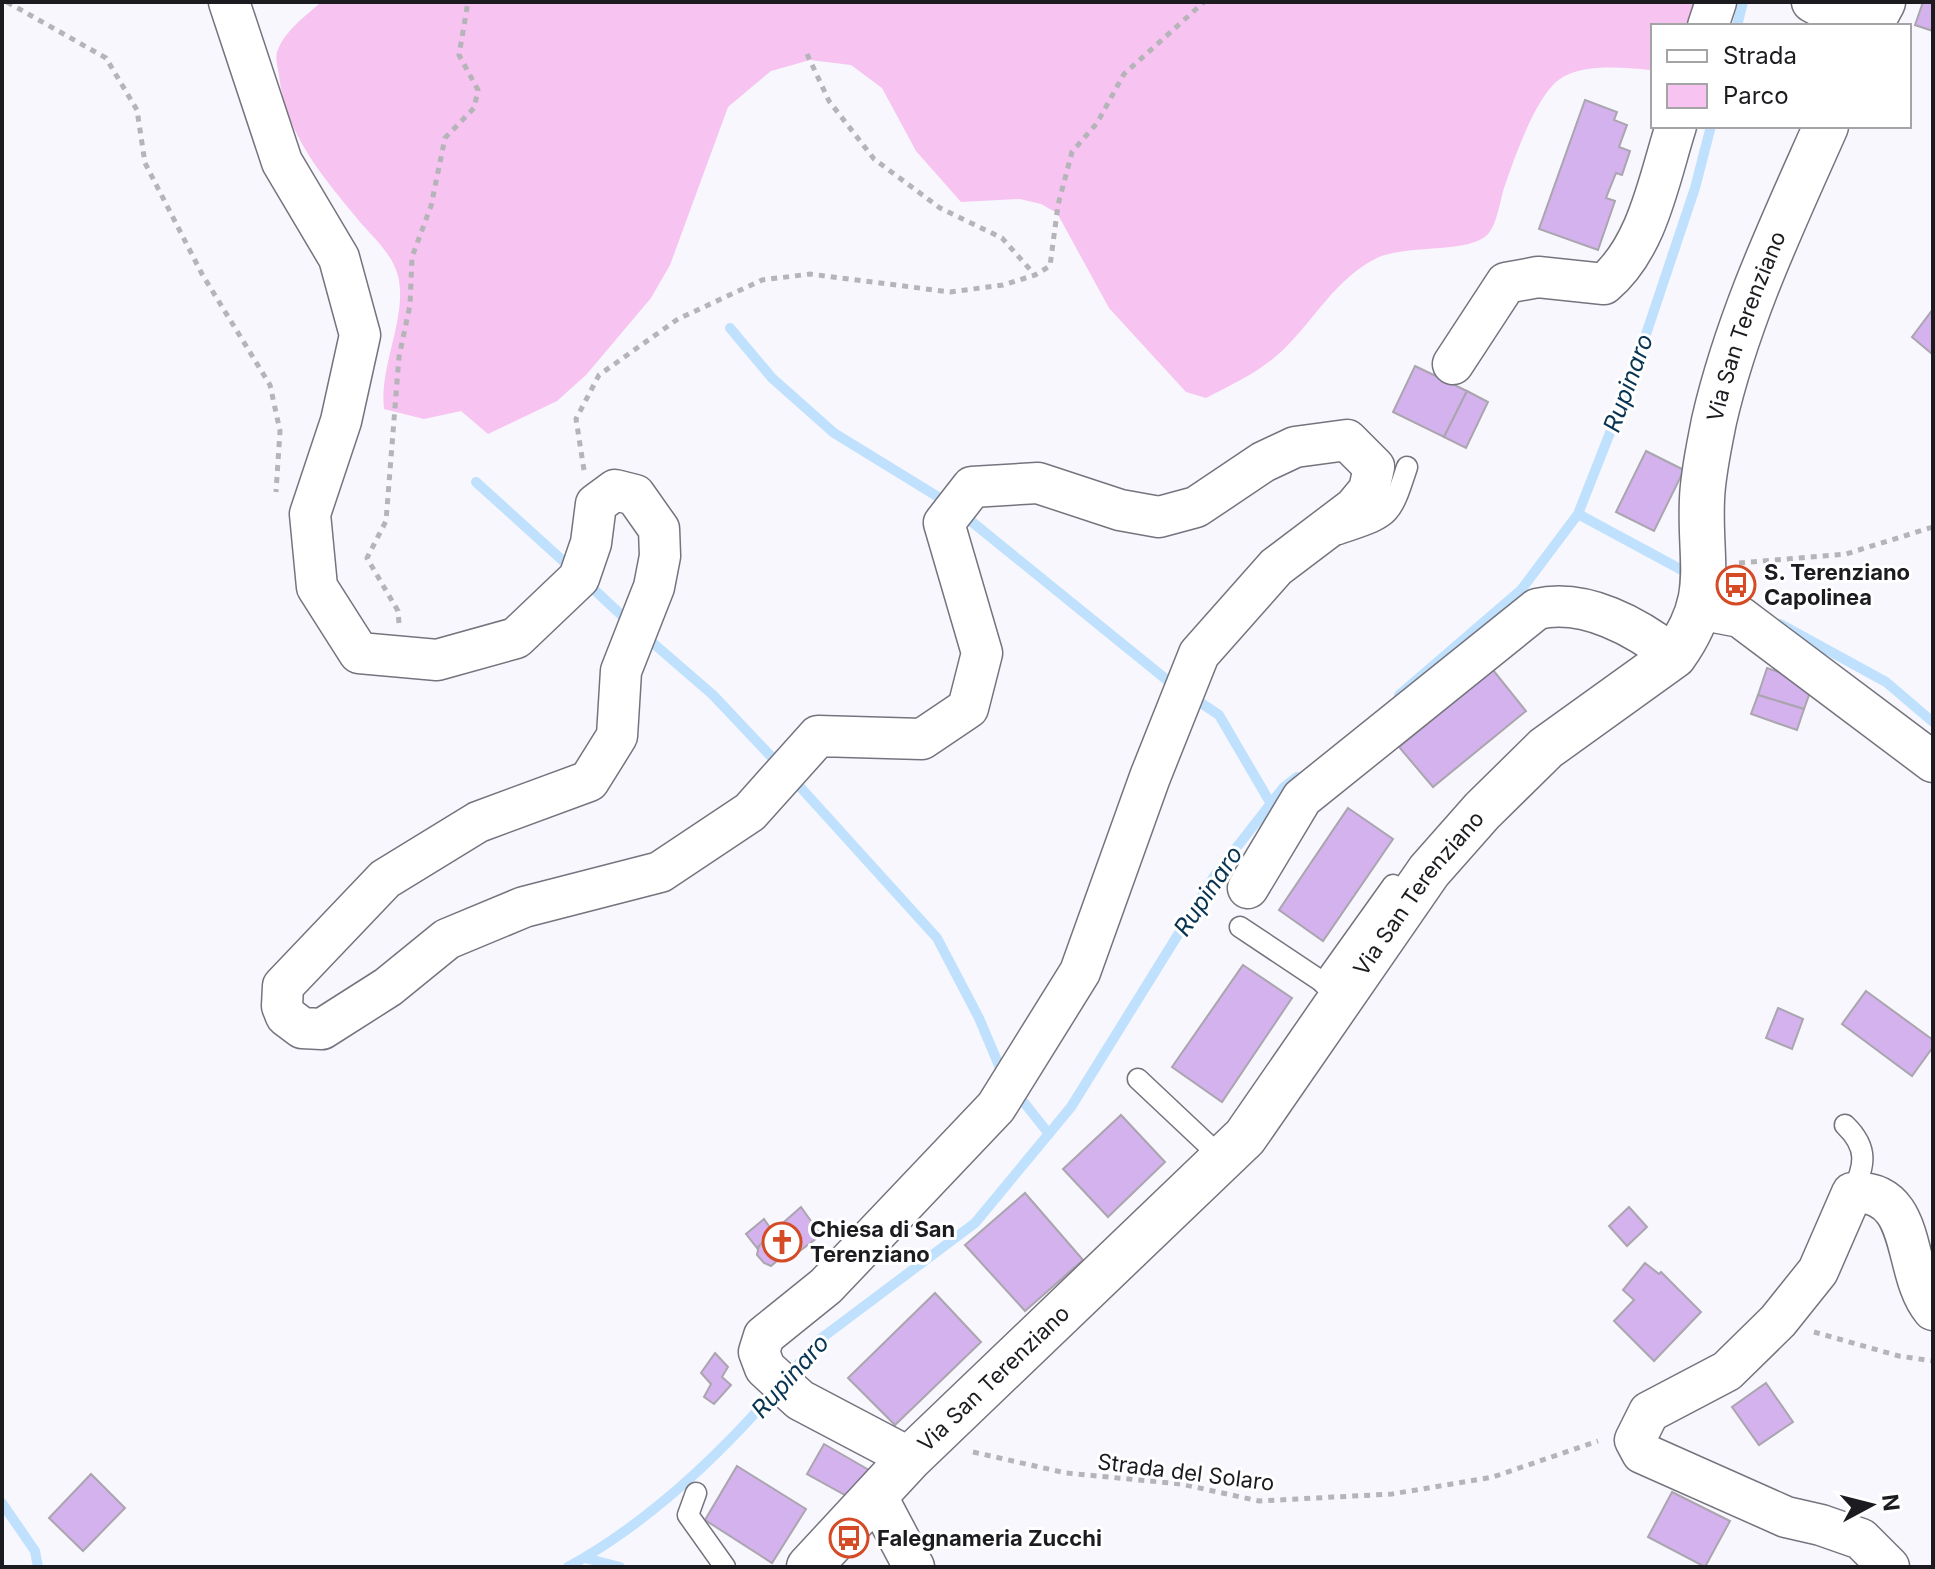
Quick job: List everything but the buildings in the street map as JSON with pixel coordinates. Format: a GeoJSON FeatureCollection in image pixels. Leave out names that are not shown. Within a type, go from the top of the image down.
{"type":"FeatureCollection","features":[{"type":"Feature","properties":{"kind":"street"},"geometry":{"type":"LineString","coordinates":[[229,2],[282,162],[339,258],[360,335],[341,421],[310,514],[317,587],[359,653],[437,660],[516,638],[579,578],[591,543],[596,504],[615,490],[635,495],[659,529],[660,556],[654,587],[621,671],[617,736],[589,781],[478,822],[385,879],[283,986],[282,1006],[286,1016],[302,1028],[312,1030],[331,1025],[388,987],[447,939],[524,907],[660,872],[750,812],[818,736],[922,739],[968,708],[982,653],[944,523],[972,487],[1038,483],[1120,510],[1159,517],[1196,507],[1263,462],[1295,447],[1347,440],[1374,467],[1369,490],[1354,508],[1276,567],[1199,654],[1150,777],[1080,972],[996,1107],[826,1286],[764,1336],[759,1352],[765,1368],[800,1400],[910,1458]]}},
{"type":"Feature","properties":{"kind":"street"},"geometry":{"type":"LineString","coordinates":[[1709,24],[1716,2]]}},
{"type":"Feature","properties":{"kind":"street"},"geometry":{"type":"LineString","coordinates":[[1812,2],[1854,24]]}},
{"type":"Feature","properties":{"kind":"street"},"geometry":{"type":"LineString","coordinates":[[1871,24],[1883,2]]}},
{"type":"Feature","properties":{"kind":"street"},"geometry":{"type":"LineString","coordinates":[[1453,364],[1506,283],[1538,277],[1604,284],[1621,270],[1648,217],[1675,128]]}},
{"type":"Feature","properties":{"kind":"street","name":"Via San Terenziano"},"geometry":{"type":"LineString","coordinates":[[809,1567],[910,1458],[1245,1137],[1333,990],[1482,811],[1546,748],[1674,656],[1688,635],[1704,591],[1702,499],[1715,419],[1750,299],[1825,128]]}},
{"type":"Feature","properties":{"kind":"street"},"geometry":{"type":"LineString","coordinates":[[1244,908],[1302,798],[1537,609],[1564,605],[1604,616],[1642,631],[1674,656]]}},
{"type":"Feature","properties":{"kind":"street"},"geometry":{"type":"LineString","coordinates":[[1698,609],[1740,617],[1933,762]]}},
{"type":"Feature","properties":{"kind":"street"},"geometry":{"type":"LineString","coordinates":[[1889,1567],[1861,1539],[1756,1505],[1642,1453],[1635,1440],[1649,1412],[1727,1371],[1778,1321],[1818,1271],[1852,1193],[1869,1192],[1891,1204],[1904,1229],[1922,1297],[1933,1310]]}},
{"type":"Feature","properties":{"kind":"street"},"geometry":{"type":"LineString","coordinates":[[876,1495],[914,1567]]}},
{"type":"Feature","properties":{"kind":"lane"},"geometry":{"type":"LineString","coordinates":[[1305,545],[1379,519],[1393,510],[1407,467]]}},
{"type":"Feature","properties":{"kind":"lane"},"geometry":{"type":"LineString","coordinates":[[1244,908],[1333,990],[1400,876]]}},
{"type":"Feature","properties":{"kind":"lane"},"geometry":{"type":"LineString","coordinates":[[1138,1079],[1223,1159]]}},
{"type":"Feature","properties":{"kind":"lane"},"geometry":{"type":"LineString","coordinates":[[1845,1125],[1864,1150],[1863,1169],[1852,1193]]}},
{"type":"Feature","properties":{"kind":"lane"},"geometry":{"type":"LineString","coordinates":[[696,1493],[688,1515],[725,1567]]}},
{"type":"Feature","properties":{"kind":"path"},"geometry":{"type":"LineString","coordinates":[[7,2],[106,58],[137,110],[145,163],[202,274],[270,385],[280,431],[276,503]]}},
{"type":"Feature","properties":{"kind":"path"},"geometry":{"type":"LineString","coordinates":[[359,653],[393,647],[400,631],[398,611],[367,558],[386,521],[399,357],[410,305],[412,257],[431,206],[445,138],[474,108],[478,90],[459,55],[468,2]]}},
{"type":"Feature","properties":{"kind":"path"},"geometry":{"type":"LineString","coordinates":[[596,504],[584,474],[576,419],[599,375],[678,319],[762,280],[810,274],[950,292],[1003,285],[1035,275],[1050,266],[1058,205],[1072,152],[1097,123],[1124,74],[1204,2]]}},
{"type":"Feature","properties":{"kind":"path"},"geometry":{"type":"LineString","coordinates":[[807,54],[829,101],[874,159],[940,208],[1002,238],[1035,275]]}},
{"type":"Feature","properties":{"kind":"path"},"geometry":{"type":"LineString","coordinates":[[1705,566],[1846,554],[1933,527]]}},
{"type":"Feature","properties":{"kind":"path"},"geometry":{"type":"LineString","coordinates":[[1778,1321],[1899,1356],[1933,1361]]}},
{"type":"Feature","properties":{"kind":"path","name":"Strada del Solaro"},"geometry":{"type":"LineString","coordinates":[[964,1449],[1066,1473],[1181,1484],[1259,1501],[1392,1494],[1493,1477],[1608,1438]]}},
{"type":"Feature","properties":{"kind":"green space"},"geometry":{"type":"Polygon","coordinates":[[[321,2],[1701,2],[1695,24],[1651,24],[1651,70],[1587,69],[1562,77],[1553,85],[1524,134],[1488,234],[1479,240],[1453,247],[1389,254],[1363,266],[1338,288],[1274,358],[1206,398],[1186,392],[1109,308],[1057,213],[1041,204],[1020,199],[961,202],[916,151],[882,88],[851,65],[810,60],[771,71],[728,107],[670,265],[651,298],[586,375],[557,401],[488,434],[461,411],[424,419],[384,409],[385,375],[399,308],[398,276],[387,254],[308,154],[289,117],[276,57],[280,44],[296,24],[321,2]]]}},
{"type":"Feature","properties":{"kind":"waterway","name":"Rupinaro"},"geometry":{"type":"LineString","coordinates":[[1738,24],[1743,2]]}},
{"type":"Feature","properties":{"kind":"waterway","name":"Rupinaro"},"geometry":{"type":"LineString","coordinates":[[1399,695],[1521,590],[1578,514],[1630,382],[1695,188],[1710,128]]}},
{"type":"Feature","properties":{"kind":"waterway"},"geometry":{"type":"LineString","coordinates":[[730,328],[772,378],[834,433],[948,503]]}},
{"type":"Feature","properties":{"kind":"waterway"},"geometry":{"type":"LineString","coordinates":[[476,482],[572,569]]}},
{"type":"Feature","properties":{"kind":"waterway"},"geometry":{"type":"LineString","coordinates":[[961,513],[1178,689]]}},
{"type":"Feature","properties":{"kind":"waterway"},"geometry":{"type":"LineString","coordinates":[[1578,514],[1693,576]]}},
{"type":"Feature","properties":{"kind":"waterway"},"geometry":{"type":"LineString","coordinates":[[587,583],[631,624]]}},
{"type":"Feature","properties":{"kind":"waterway"},"geometry":{"type":"LineString","coordinates":[[1780,624],[1886,682],[1933,722]]}},
{"type":"Feature","properties":{"kind":"waterway"},"geometry":{"type":"LineString","coordinates":[[646,637],[713,695],[781,767]]}},
{"type":"Feature","properties":{"kind":"waterway"},"geometry":{"type":"LineString","coordinates":[[1192,697],[1219,715],[1271,804]]}},
{"type":"Feature","properties":{"kind":"waterway","name":"Rupinaro"},"geometry":{"type":"LineString","coordinates":[[787,1377],[819,1340],[975,1223],[1071,1107],[1215,875],[1283,788],[1297,777]]}},
{"type":"Feature","properties":{"kind":"waterway"},"geometry":{"type":"LineString","coordinates":[[792,778],[937,938],[979,1018],[1003,1075]]}},
{"type":"Feature","properties":{"kind":"waterway"},"geometry":{"type":"LineString","coordinates":[[1015,1091],[1049,1134]]}},
{"type":"Feature","properties":{"kind":"waterway","name":"Rupinaro"},"geometry":{"type":"LineString","coordinates":[[568,1567],[626,1530],[680,1488],[776,1390]]}},
{"type":"Feature","properties":{"kind":"waterway"},"geometry":{"type":"LineString","coordinates":[[2,1503],[35,1551],[38,1567]]}},
{"type":"Feature","properties":{"kind":"waterway"},"geometry":{"type":"LineString","coordinates":[[585,1558],[620,1567]]}},
{"type":"Feature","properties":{"kind":"place","name":"S. Terenziano Capolinea"},"geometry":{"type":"Point","coordinates":[1736,585]}},
{"type":"Feature","properties":{"kind":"place","name":"Chiesa di San Terenziano"},"geometry":{"type":"Point","coordinates":[782,1242]}},
{"type":"Feature","properties":{"kind":"place","name":"Falegnameria Zucchi"},"geometry":{"type":"Point","coordinates":[849,1538]}}]}
